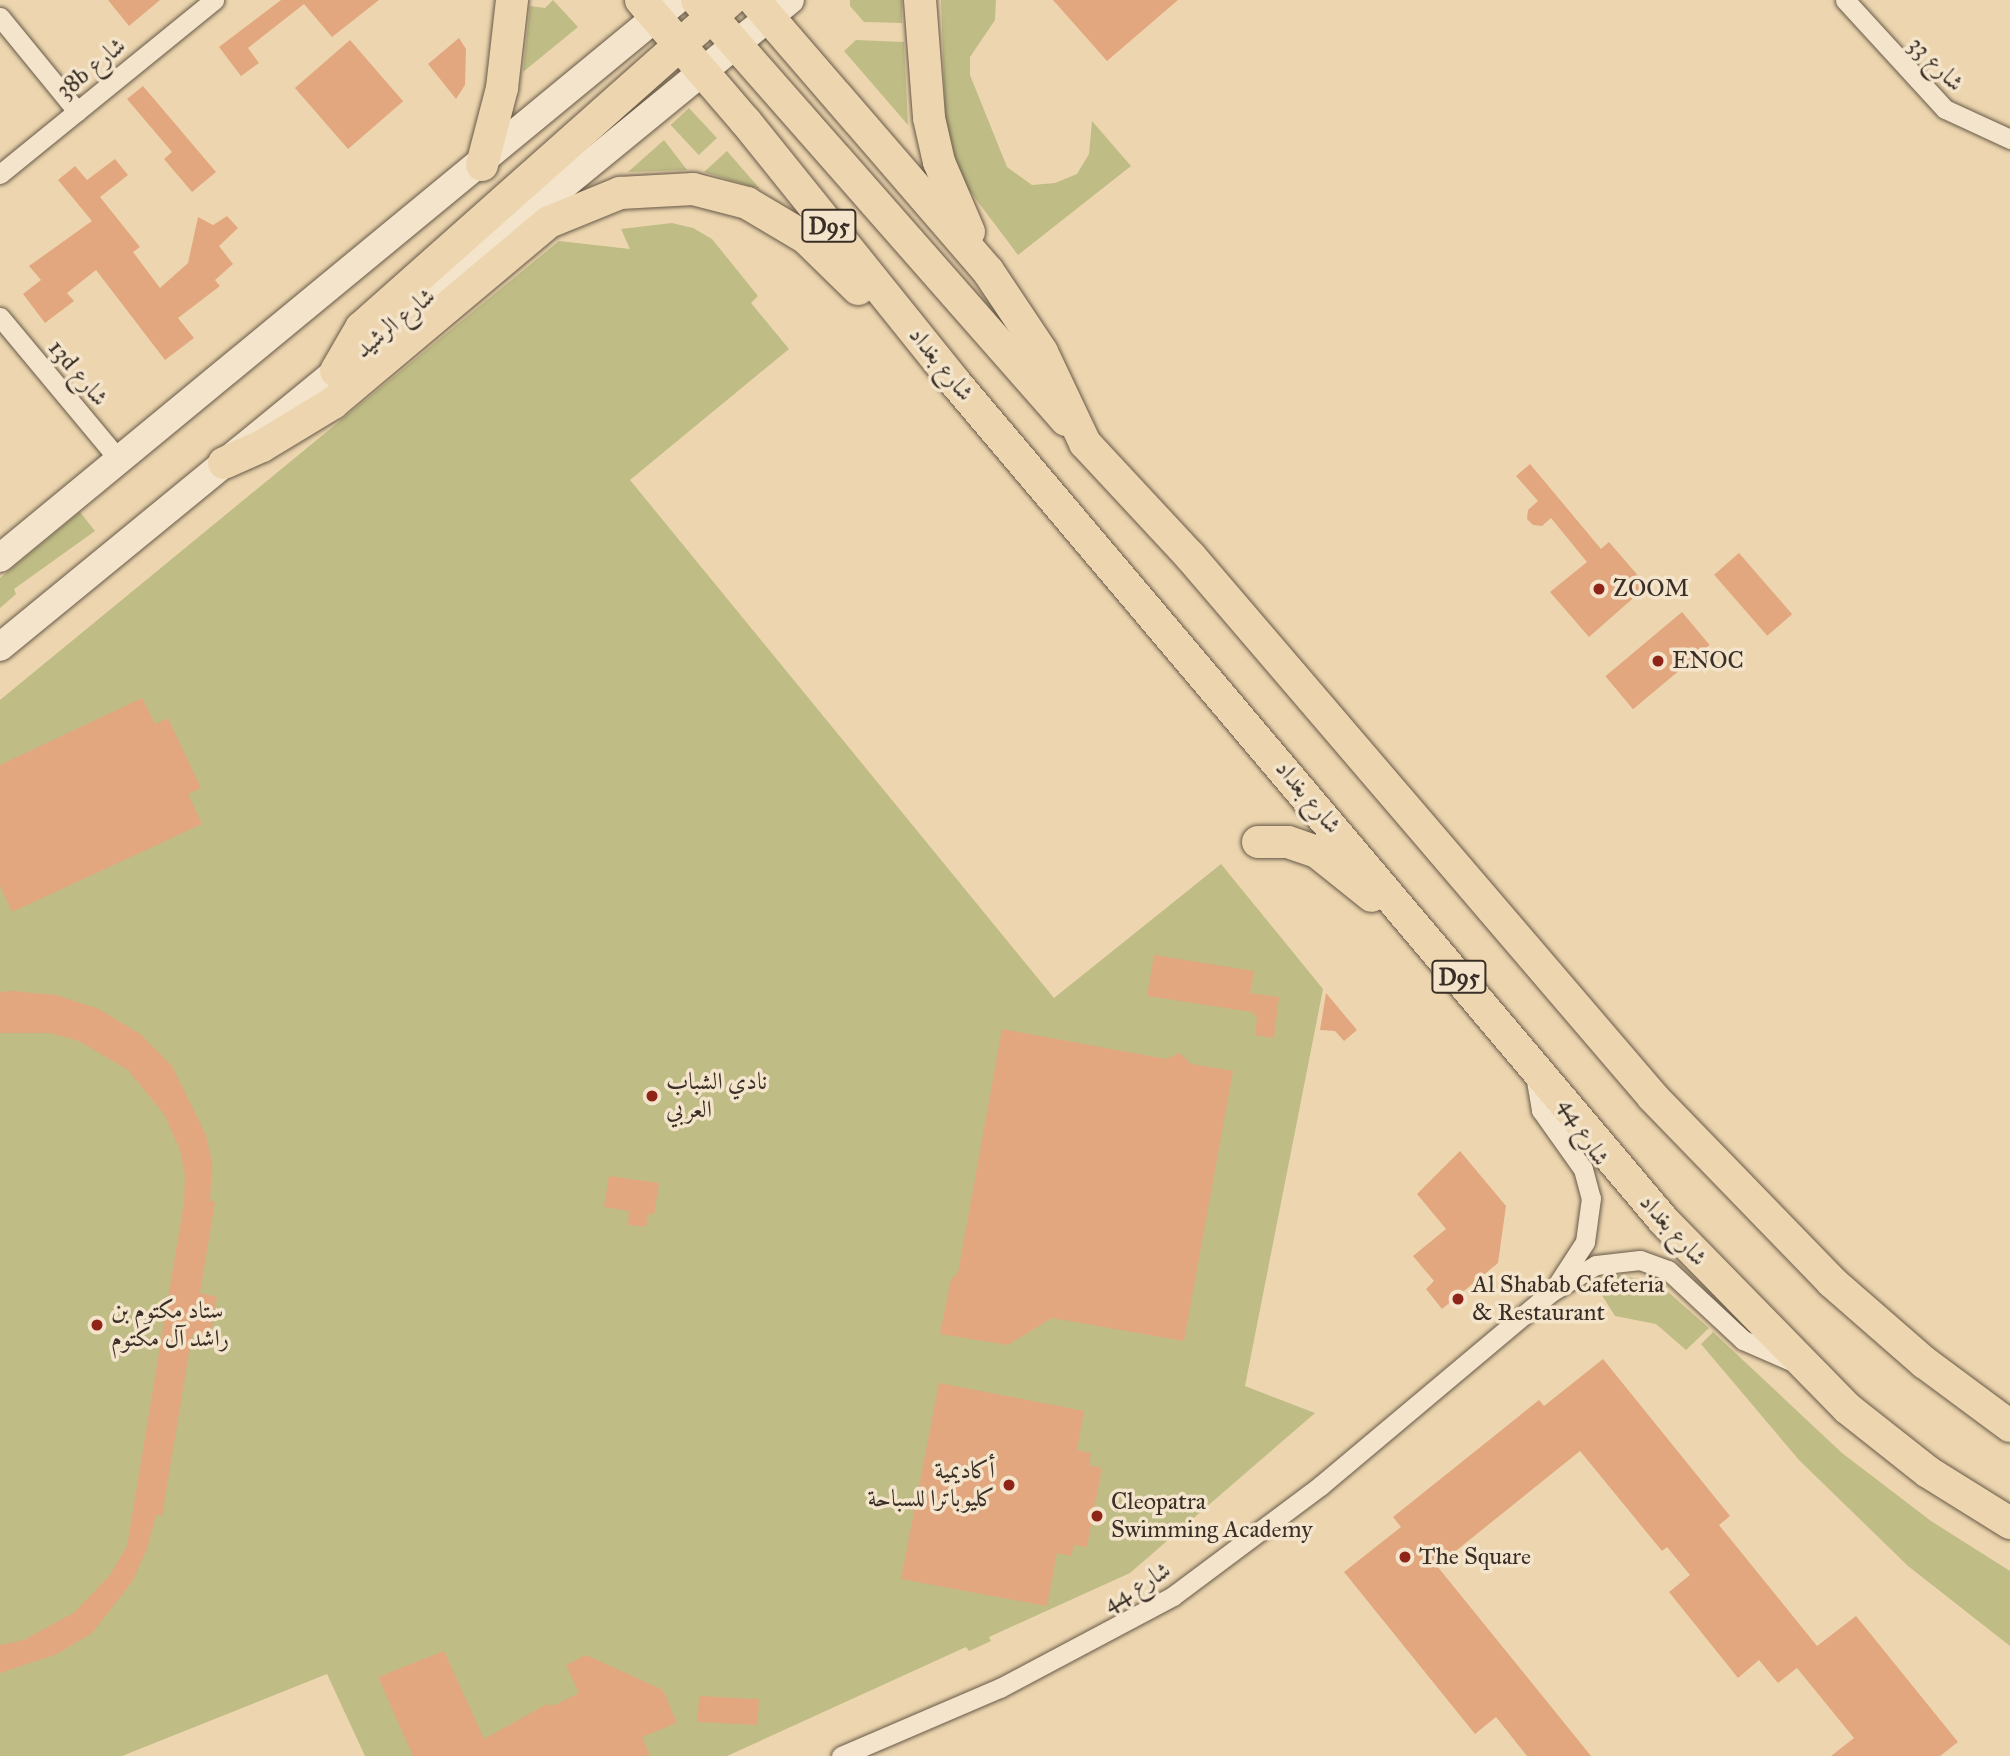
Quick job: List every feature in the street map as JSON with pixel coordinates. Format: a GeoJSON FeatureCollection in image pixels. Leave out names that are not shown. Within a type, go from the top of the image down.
{"type":"FeatureCollection","features":[{"type":"Feature","properties":{"kind":"main road"},"geometry":{"type":"LineString","coordinates":[[482,165],[502,88],[512,0]]}},
{"type":"Feature","properties":{"kind":"main road"},"geometry":{"type":"LineString","coordinates":[[920,0],[928,107],[939,162],[988,271]]}},
{"type":"Feature","properties":{"kind":"main road"},"geometry":{"type":"LineString","coordinates":[[336,371],[361,328],[678,44],[713,5],[736,44],[1085,443]]}},
{"type":"Feature","properties":{"kind":"main road"},"geometry":{"type":"LineString","coordinates":[[0,558],[482,165],[658,6]]}},
{"type":"Feature","properties":{"kind":"main road","name":"شارع بغداد"},"geometry":{"type":"LineString","coordinates":[[658,6],[678,44],[954,382],[1435,947],[1534,1069],[1664,1221],[1801,1365],[1847,1408],[1928,1472],[2010,1523]]}},
{"type":"Feature","properties":{"kind":"main road","name":"D95"},"geometry":{"type":"LineString","coordinates":[[771,6],[988,271],[1042,352],[1085,443],[1190,556],[1653,1097],[1832,1282],[1925,1363],[2010,1426]]}},
{"type":"Feature","properties":{"kind":"main road","name":"شارع الرشيد"},"geometry":{"type":"LineString","coordinates":[[0,647],[736,44],[771,6]]}},
{"type":"Feature","properties":{"kind":"main road"},"geometry":{"type":"LineString","coordinates":[[224,463],[262,446],[333,403],[549,222],[620,193],[659,188],[708,191],[778,219],[806,238],[954,382]]}},
{"type":"Feature","properties":{"kind":"main road"},"geometry":{"type":"LineString","coordinates":[[1258,842],[1288,842],[1317,852],[1435,947]]}},
{"type":"Feature","properties":{"kind":"street","name":"38b شارع"},"geometry":{"type":"LineString","coordinates":[[0,174],[214,0]]}},
{"type":"Feature","properties":{"kind":"street","name":"شارع 33"},"geometry":{"type":"LineString","coordinates":[[1845,0],[1945,109],[2010,139]]}},
{"type":"Feature","properties":{"kind":"street"},"geometry":{"type":"LineString","coordinates":[[0,17],[77,111]]}},
{"type":"Feature","properties":{"kind":"street","name":"13d شارع"},"geometry":{"type":"LineString","coordinates":[[0,317],[119,460]]}},
{"type":"Feature","properties":{"kind":"street","name":"شارع 44"},"geometry":{"type":"LineString","coordinates":[[1534,1069],[1536,1100],[1583,1169],[1591,1198],[1585,1242],[1551,1292]]}},
{"type":"Feature","properties":{"kind":"street","name":"شارع 44"},"geometry":{"type":"LineString","coordinates":[[841,1756],[1000,1689],[1173,1596],[1320,1486],[1551,1292],[1610,1261],[1654,1264],[1680,1278],[1743,1340],[1801,1365]]}},
{"type":"Feature","properties":{"kind":"shaded area"},"geometry":{"type":"Polygon","coordinates":[[[553,0],[578,27],[523,72],[530,6],[545,8],[553,0]]]}},
{"type":"Feature","properties":{"kind":"shaded area"},"geometry":{"type":"Polygon","coordinates":[[[850,0],[902,0],[902,23],[864,22],[850,6],[850,0]]]}},
{"type":"Feature","properties":{"kind":"shaded area"},"geometry":{"type":"Polygon","coordinates":[[[941,0],[996,0],[995,20],[970,57],[970,75],[1007,167],[1032,185],[1055,183],[1077,174],[1089,154],[1092,121],[1131,166],[1018,255],[966,186],[946,135],[941,0]]]}},
{"type":"Feature","properties":{"kind":"shaded area"},"geometry":{"type":"Polygon","coordinates":[[[856,40],[904,42],[908,125],[844,51],[856,40]]]}},
{"type":"Feature","properties":{"kind":"shaded area"},"geometry":{"type":"Polygon","coordinates":[[[689,108],[717,138],[699,155],[671,125],[689,108]]]}},
{"type":"Feature","properties":{"kind":"shaded area"},"geometry":{"type":"Polygon","coordinates":[[[664,140],[687,170],[628,172],[664,140]]]}},
{"type":"Feature","properties":{"kind":"shaded area"},"geometry":{"type":"Polygon","coordinates":[[[727,151],[760,189],[704,172],[727,151]]]}},
{"type":"Feature","properties":{"kind":"shaded area","name":"نادي الشباب العربي"},"geometry":{"type":"Polygon","coordinates":[[[672,223],[693,228],[712,239],[758,296],[751,303],[789,349],[630,480],[1054,998],[1221,864],[1323,989],[1245,1386],[1315,1413],[1130,1573],[989,1637],[991,1641],[978,1647],[969,1651],[966,1647],[727,1756],[365,1756],[327,1674],[122,1756],[0,1756],[0,700],[559,241],[630,249],[621,229],[672,223]]]}},
{"type":"Feature","properties":{"kind":"shaded area"},"geometry":{"type":"Polygon","coordinates":[[[80,512],[95,531],[14,589],[16,594],[0,608],[0,578],[80,512]]]}},
{"type":"Feature","properties":{"kind":"shaded area"},"geometry":{"type":"Polygon","coordinates":[[[1618,1275],[1658,1283],[1709,1328],[1686,1350],[1656,1324],[1615,1316],[1593,1281],[1618,1275]]]}},
{"type":"Feature","properties":{"kind":"shaded area"},"geometry":{"type":"Polygon","coordinates":[[[1713,1332],[1842,1453],[1931,1521],[2010,1571],[2010,1646],[1908,1566],[1799,1460],[1701,1344],[1713,1332]]]}},
{"type":"Feature","properties":{"kind":"building"},"geometry":{"type":"Polygon","coordinates":[[[108,0],[160,0],[129,26],[108,0]]]}},
{"type":"Feature","properties":{"kind":"building"},"geometry":{"type":"Polygon","coordinates":[[[281,0],[379,0],[332,37],[304,4],[248,48],[259,63],[241,76],[219,47],[281,0]]]}},
{"type":"Feature","properties":{"kind":"building"},"geometry":{"type":"Polygon","coordinates":[[[1053,0],[1178,0],[1107,61],[1053,0]]]}},
{"type":"Feature","properties":{"kind":"building"},"geometry":{"type":"Polygon","coordinates":[[[459,38],[466,49],[465,85],[456,99],[428,64],[459,38]]]}},
{"type":"Feature","properties":{"kind":"building"},"geometry":{"type":"Polygon","coordinates":[[[350,40],[403,101],[348,149],[295,88],[350,40]]]}},
{"type":"Feature","properties":{"kind":"building"},"geometry":{"type":"Polygon","coordinates":[[[143,86],[216,172],[192,192],[164,159],[172,152],[127,99],[143,86]]]}},
{"type":"Feature","properties":{"kind":"building"},"geometry":{"type":"Polygon","coordinates":[[[115,159],[128,175],[100,197],[140,247],[133,252],[160,288],[188,263],[198,217],[213,225],[227,216],[238,228],[219,246],[233,264],[215,280],[220,286],[178,318],[194,338],[165,360],[96,270],[67,293],[74,301],[45,323],[23,294],[41,280],[29,266],[92,221],[58,180],[75,166],[87,180],[115,159]]]}},
{"type":"Feature","properties":{"kind":"building","name":"ZOOM"},"geometry":{"type":"Polygon","coordinates":[[[1530,464],[1601,549],[1609,542],[1647,586],[1589,637],[1550,592],[1587,562],[1551,518],[1542,526],[1533,525],[1527,519],[1528,510],[1538,501],[1516,476],[1530,464]]]}},
{"type":"Feature","properties":{"kind":"building"},"geometry":{"type":"Polygon","coordinates":[[[1739,553],[1792,614],[1767,636],[1714,575],[1739,553]]]}},
{"type":"Feature","properties":{"kind":"building","name":"ENOC"},"geometry":{"type":"Polygon","coordinates":[[[1682,612],[1710,645],[1633,709],[1605,676],[1682,612]]]}},
{"type":"Feature","properties":{"kind":"building"},"geometry":{"type":"Polygon","coordinates":[[[142,698],[155,724],[168,718],[201,788],[188,794],[202,824],[12,912],[0,886],[0,765],[142,698]]]}},
{"type":"Feature","properties":{"kind":"building"},"geometry":{"type":"Polygon","coordinates":[[[1154,955],[1254,971],[1250,993],[1279,997],[1274,1038],[1255,1035],[1257,1017],[1252,1012],[1147,996],[1154,955]]]}},
{"type":"Feature","properties":{"kind":"building"},"geometry":{"type":"Polygon","coordinates":[[[0,992],[56,995],[99,1009],[140,1034],[172,1066],[206,1135],[212,1163],[210,1201],[215,1202],[200,1293],[217,1297],[210,1338],[192,1335],[162,1516],[156,1515],[147,1549],[132,1582],[92,1633],[57,1654],[0,1673],[0,1645],[24,1640],[75,1612],[110,1575],[127,1546],[184,1202],[185,1175],[180,1150],[164,1114],[128,1070],[79,1041],[50,1033],[0,1033],[0,992]]]}},
{"type":"Feature","properties":{"kind":"building"},"geometry":{"type":"Polygon","coordinates":[[[1326,993],[1357,1030],[1344,1041],[1335,1031],[1320,1030],[1326,993]]]}},
{"type":"Feature","properties":{"kind":"building"},"geometry":{"type":"Polygon","coordinates":[[[1002,1029],[1166,1059],[1180,1053],[1191,1064],[1233,1071],[1184,1341],[1052,1318],[1008,1345],[940,1334],[951,1279],[958,1273],[1002,1029]]]}},
{"type":"Feature","properties":{"kind":"building"},"geometry":{"type":"Polygon","coordinates":[[[1460,1151],[1506,1206],[1498,1263],[1442,1309],[1426,1289],[1434,1281],[1413,1256],[1446,1229],[1417,1194],[1460,1151]]]}},
{"type":"Feature","properties":{"kind":"building"},"geometry":{"type":"Polygon","coordinates":[[[609,1176],[659,1183],[654,1215],[648,1214],[646,1227],[628,1225],[629,1211],[604,1207],[609,1176]]]}},
{"type":"Feature","properties":{"kind":"building","name":"The Square"},"geometry":{"type":"Polygon","coordinates":[[[1603,1359],[1730,1516],[1719,1525],[1817,1646],[1856,1616],[1958,1742],[1940,1756],[1831,1756],[1854,1738],[1797,1668],[1778,1683],[1759,1660],[1738,1678],[1669,1592],[1690,1575],[1667,1547],[1662,1551],[1580,1451],[1437,1566],[1591,1756],[1527,1756],[1496,1717],[1475,1734],[1344,1572],[1401,1527],[1393,1517],[1539,1400],[1544,1406],[1603,1359]]]}},
{"type":"Feature","properties":{"kind":"building","name":"أكاديمية كليوباترا للسباحة"},"geometry":{"type":"Polygon","coordinates":[[[939,1383],[1084,1411],[1077,1450],[1091,1453],[1089,1465],[1102,1468],[1087,1547],[1074,1545],[1071,1556],[1057,1553],[1047,1606],[901,1579],[939,1383]]]}},
{"type":"Feature","properties":{"kind":"building"},"geometry":{"type":"Polygon","coordinates":[[[444,1651],[484,1739],[547,1704],[553,1706],[579,1693],[566,1665],[586,1655],[663,1690],[677,1723],[642,1737],[650,1756],[413,1756],[378,1677],[444,1651]]]}},
{"type":"Feature","properties":{"kind":"building"},"geometry":{"type":"Polygon","coordinates":[[[699,1696],[759,1699],[758,1725],[698,1722],[699,1696]]]}},
{"type":"Feature","properties":{"kind":"place","name":"ZOOM"},"geometry":{"type":"Point","coordinates":[1599,589]}},
{"type":"Feature","properties":{"kind":"place","name":"ENOC"},"geometry":{"type":"Point","coordinates":[1658,661]}},
{"type":"Feature","properties":{"kind":"place","name":"نادي الشباب العربي"},"geometry":{"type":"Point","coordinates":[652,1096]}},
{"type":"Feature","properties":{"kind":"place","name":"Al Shabab Cafeteria & Restaurant"},"geometry":{"type":"Point","coordinates":[1458,1299]}},
{"type":"Feature","properties":{"kind":"place","name":"ستاد مكتوم بن راشد آل مكتوم"},"geometry":{"type":"Point","coordinates":[97,1325]}},
{"type":"Feature","properties":{"kind":"place","name":"أكاديمية كليوباترا للسباحة"},"geometry":{"type":"Point","coordinates":[1009,1485]}},
{"type":"Feature","properties":{"kind":"place","name":"Cleopatra Swimming Academy"},"geometry":{"type":"Point","coordinates":[1097,1516]}},
{"type":"Feature","properties":{"kind":"place","name":"The Square"},"geometry":{"type":"Point","coordinates":[1405,1557]}}]}
